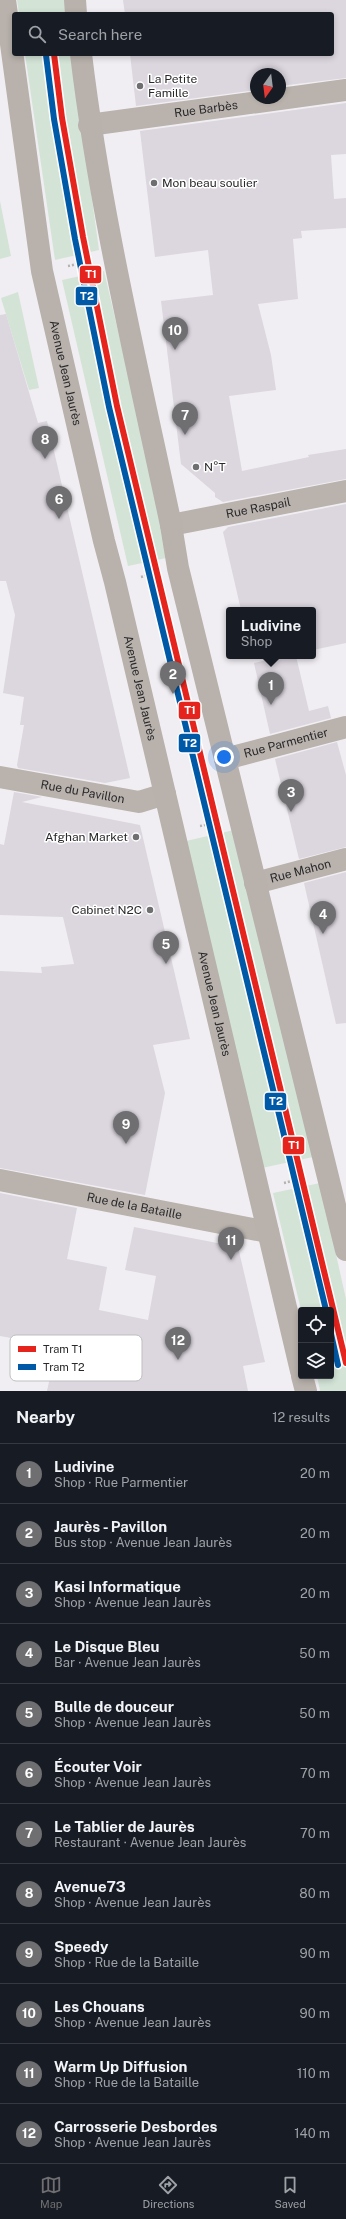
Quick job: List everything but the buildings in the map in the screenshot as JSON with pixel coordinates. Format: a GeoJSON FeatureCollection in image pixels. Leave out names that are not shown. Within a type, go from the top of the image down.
{"type":"FeatureCollection","features":[{"type":"Feature","properties":{"kind":"main road","name":"Avenue Jean Jaurès"},"geometry":{"type":"LineString","coordinates":[[5,0],[12,51]]}},
{"type":"Feature","properties":{"kind":"main road"},"geometry":{"type":"LineString","coordinates":[[75,0],[76,12]]}},
{"type":"Feature","properties":{"kind":"main road","name":"Avenue Jean Jaurès"},"geometry":{"type":"LineString","coordinates":[[13,56],[42,271],[104,541],[115,582],[298,1358]]}},
{"type":"Feature","properties":{"kind":"main road"},"geometry":{"type":"LineString","coordinates":[[81,56],[89,125],[113,258],[171,525],[178,568],[346,1250]]}},
{"type":"Feature","properties":{"kind":"main road"},"geometry":{"type":"LineString","coordinates":[[303,1379],[306,1391]]}},
{"type":"Feature","properties":{"kind":"street","name":"Rue Barbès"},"geometry":{"type":"LineString","coordinates":[[89,125],[346,90]]}},
{"type":"Feature","properties":{"kind":"street","name":"Rue Raspail"},"geometry":{"type":"LineString","coordinates":[[171,525],[346,491]]}},
{"type":"Feature","properties":{"kind":"street","name":"Rue Parmentier"},"geometry":{"type":"LineString","coordinates":[[225,759],[346,727]]}},
{"type":"Feature","properties":{"kind":"street","name":"Rue du Pavillon"},"geometry":{"type":"LineString","coordinates":[[0,777],[139,802],[165,794]]}},
{"type":"Feature","properties":{"kind":"street","name":"Rue Mahon"},"geometry":{"type":"LineString","coordinates":[[255,883],[346,859]]}},
{"type":"Feature","properties":{"kind":"street","name":"Rue de la Bataille"},"geometry":{"type":"LineString","coordinates":[[0,1180],[268,1232]]}},
{"type":"Feature","properties":{"kind":"path"},"geometry":{"type":"LineString","coordinates":[[42,271],[113,258]]}},
{"type":"Feature","properties":{"kind":"path"},"geometry":{"type":"LineString","coordinates":[[115,582],[178,568]]}},
{"type":"Feature","properties":{"kind":"path"},"geometry":{"type":"LineString","coordinates":[[174,832],[240,817]]}},
{"type":"Feature","properties":{"kind":"path"},"geometry":{"type":"LineString","coordinates":[[258,1188],[327,1173]]}},
{"type":"Feature","properties":{"kind":"green space"},"geometry":{"type":"Polygon","coordinates":[[[17,0],[65,0],[67,12],[19,12],[17,0]]]}},
{"type":"Feature","properties":{"kind":"green space"},"geometry":{"type":"Polygon","coordinates":[[[25,56],[72,56],[99,250],[55,260],[25,56]]]}},
{"type":"Feature","properties":{"kind":"green space"},"geometry":{"type":"Polygon","coordinates":[[[0,201],[11,256],[0,259],[0,201]]]}},
{"type":"Feature","properties":{"kind":"green space"},"geometry":{"type":"Polygon","coordinates":[[[104,271],[171,557],[128,566],[62,280],[104,271]]]}},
{"type":"Feature","properties":{"kind":"green space"},"geometry":{"type":"Polygon","coordinates":[[[18,292],[39,388],[29,390],[1,298],[18,292]]]}},
{"type":"Feature","properties":{"kind":"green space"},"geometry":{"type":"Polygon","coordinates":[[[234,830],[313,1157],[262,1168],[186,841],[234,830]]]}},
{"type":"Feature","properties":{"kind":"green space"},"geometry":{"type":"Polygon","coordinates":[[[320,1183],[346,1299],[346,1391],[320,1391],[318,1379],[334,1379],[334,1307],[300,1307],[273,1193],[320,1183]]]}},
{"type":"Feature","properties":{"kind":"tram line","name":"T2"},"geometry":{"type":"LineString","coordinates":[[46,56],[54,119],[75,239],[109,407],[325,1307]]}},
{"type":"Feature","properties":{"kind":"tram line","name":"T1"},"geometry":{"type":"LineString","coordinates":[[54,56],[62,118],[83,237],[117,406],[346,1363]]}},
{"type":"Feature","properties":{"kind":"tram line","name":"T2"},"geometry":{"type":"LineString","coordinates":[[333,1343],[338,1365]]}},
{"type":"Feature","properties":{"kind":"place","name":"La Petite Famille"},"geometry":{"type":"Point","coordinates":[140,86]}},
{"type":"Feature","properties":{"kind":"place","name":"Mon beau soulier"},"geometry":{"type":"Point","coordinates":[154,183]}},
{"type":"Feature","properties":{"kind":"place","name":"Les Chouans"},"geometry":{"type":"Point","coordinates":[175,350]}},
{"type":"Feature","properties":{"kind":"place","name":"Le Tablier de Jaurès"},"geometry":{"type":"Point","coordinates":[185,435]}},
{"type":"Feature","properties":{"kind":"place","name":"Avenue73"},"geometry":{"type":"Point","coordinates":[45,459]}},
{"type":"Feature","properties":{"kind":"place","name":"N°T"},"geometry":{"type":"Point","coordinates":[196,467]}},
{"type":"Feature","properties":{"kind":"place","name":"Écouter Voir"},"geometry":{"type":"Point","coordinates":[59,519]}},
{"type":"Feature","properties":{"kind":"place","name":"Jaurès - Pavillon"},"geometry":{"type":"Point","coordinates":[173,694]}},
{"type":"Feature","properties":{"kind":"place","name":"Ludivine"},"geometry":{"type":"Point","coordinates":[271,705]}},
{"type":"Feature","properties":{"kind":"place","name":"Kasi Informatique"},"geometry":{"type":"Point","coordinates":[291,812]}},
{"type":"Feature","properties":{"kind":"place","name":"Afghan Market"},"geometry":{"type":"Point","coordinates":[136,837]}},
{"type":"Feature","properties":{"kind":"place","name":"Cabinet N2C"},"geometry":{"type":"Point","coordinates":[150,910]}},
{"type":"Feature","properties":{"kind":"place","name":"Le Disque Bleu"},"geometry":{"type":"Point","coordinates":[323,934]}},
{"type":"Feature","properties":{"kind":"place","name":"Bulle de douceur"},"geometry":{"type":"Point","coordinates":[166,964]}},
{"type":"Feature","properties":{"kind":"place","name":"Speedy"},"geometry":{"type":"Point","coordinates":[126,1144]}},
{"type":"Feature","properties":{"kind":"place","name":"Warm Up Diffusion"},"geometry":{"type":"Point","coordinates":[231,1260]}},
{"type":"Feature","properties":{"kind":"place","name":"Carrosserie Desbordes"},"geometry":{"type":"Point","coordinates":[178,1360]}}]}
